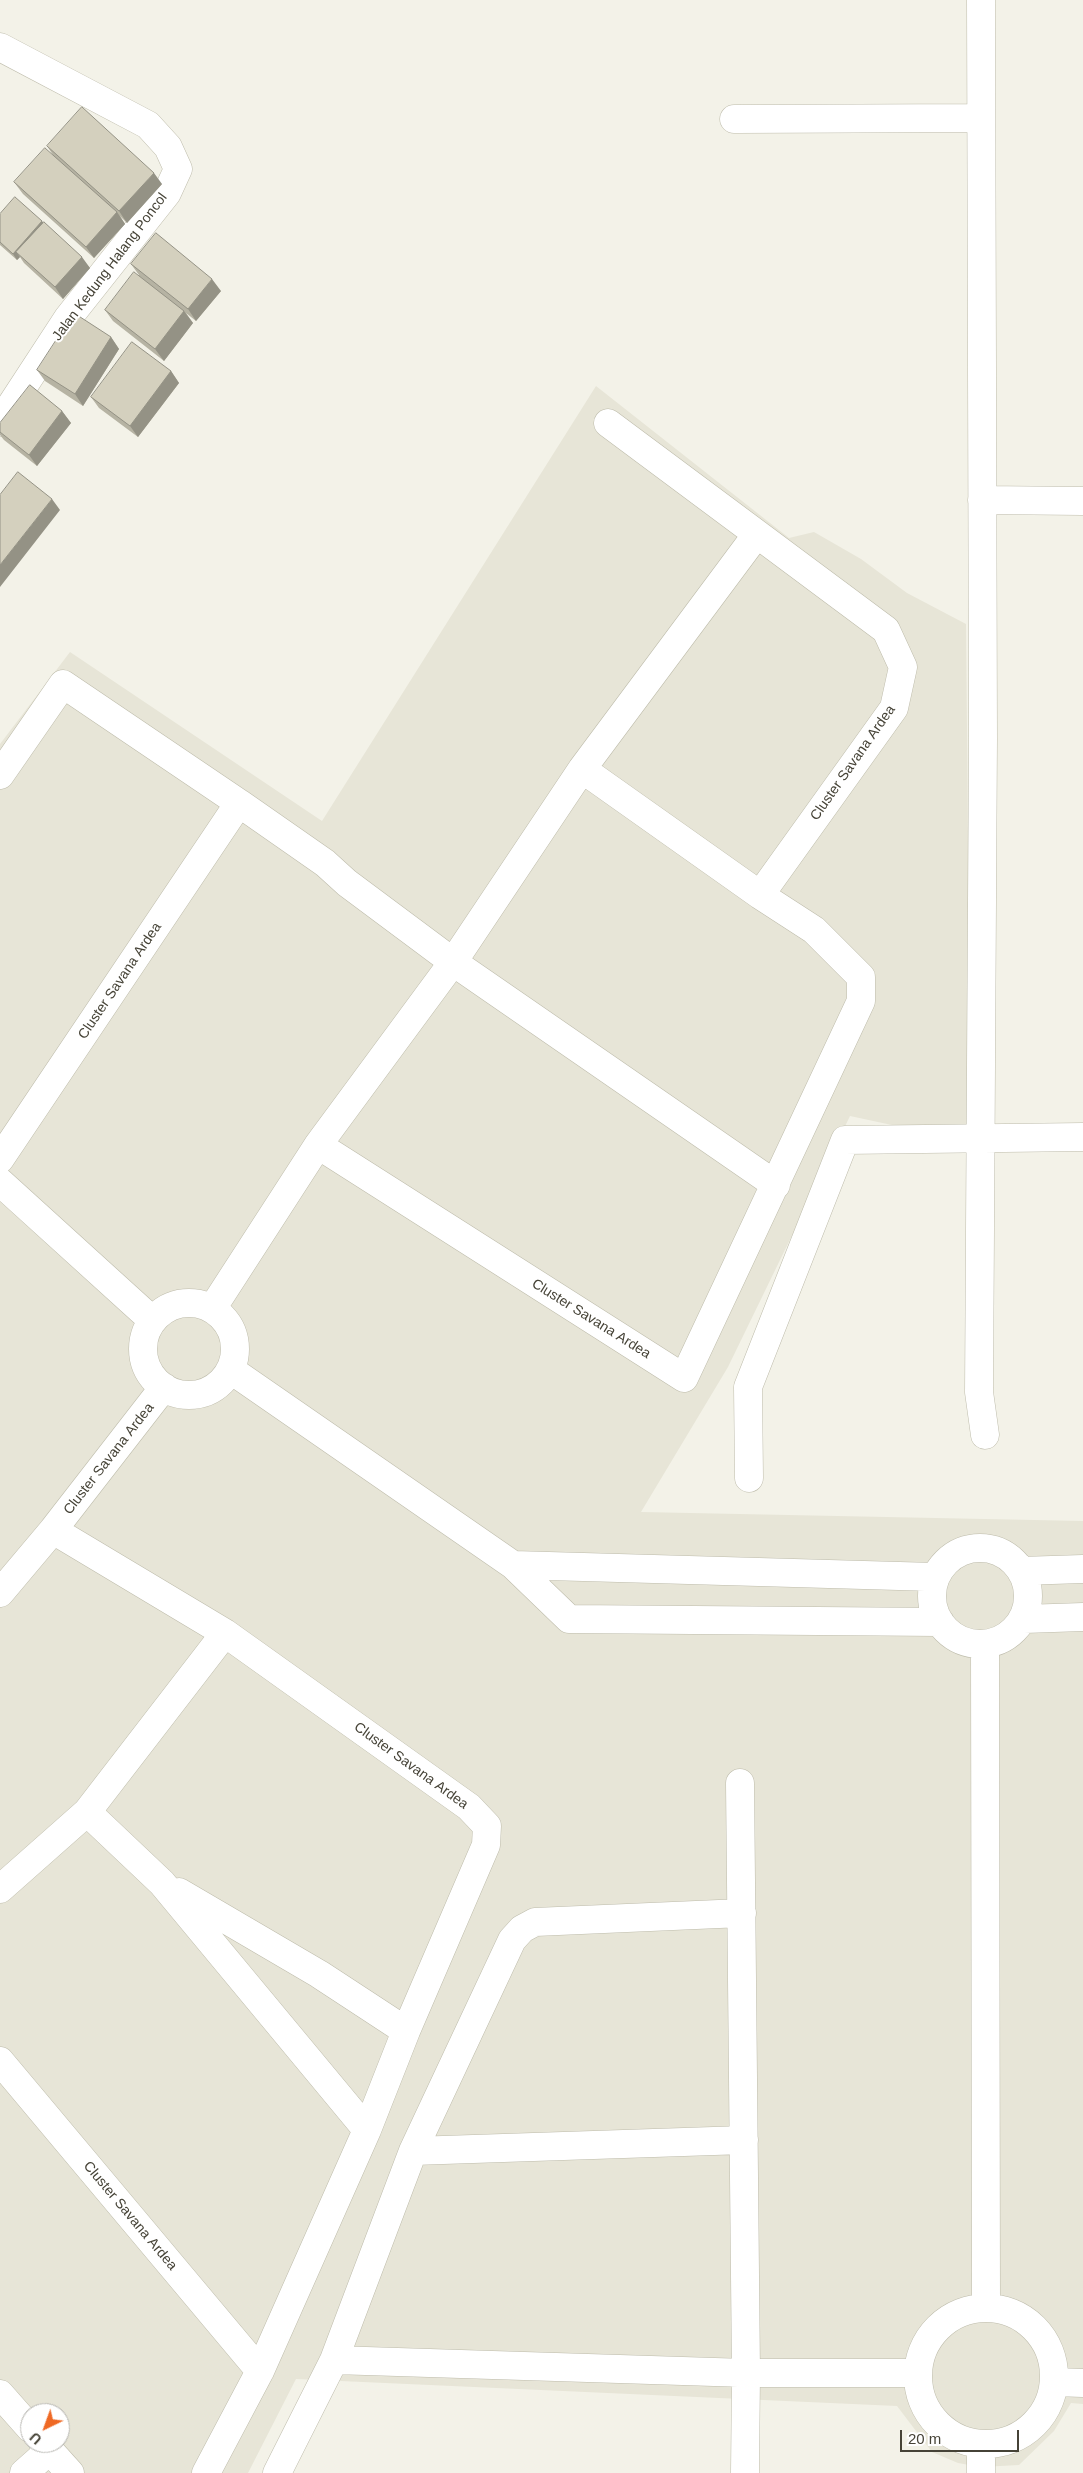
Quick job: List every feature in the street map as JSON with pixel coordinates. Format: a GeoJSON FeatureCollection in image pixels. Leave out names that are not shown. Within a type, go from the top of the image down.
{"type":"FeatureCollection","features":[{"type":"Feature","properties":{"kind":"street"},"geometry":{"type":"LineString","coordinates":[[981,0],[982,500],[979,1392],[985,1435]]}},
{"type":"Feature","properties":{"kind":"street","name":"Jalan Kedung Halang Poncol"},"geometry":{"type":"LineString","coordinates":[[0,47],[148,125],[168,147],[178,169],[167,193],[68,318],[0,422]]}},
{"type":"Feature","properties":{"kind":"street"},"geometry":{"type":"LineString","coordinates":[[734,119],[981,118]]}},
{"type":"Feature","properties":{"kind":"street","name":"Cluster Savana Ardea"},"geometry":{"type":"LineString","coordinates":[[608,423],[886,630],[903,667],[894,708],[760,895]]}},
{"type":"Feature","properties":{"kind":"street"},"geometry":{"type":"LineString","coordinates":[[982,500],[1083,502]]}},
{"type":"Feature","properties":{"kind":"street"},"geometry":{"type":"LineString","coordinates":[[212,1309],[318,1145],[453,962],[582,769],[757,534]]}},
{"type":"Feature","properties":{"kind":"street"},"geometry":{"type":"LineString","coordinates":[[0,775],[64,684],[325,862],[347,883],[453,962],[776,1185]]}},
{"type":"Feature","properties":{"kind":"street","name":"Cluster Savana Ardea"},"geometry":{"type":"LineString","coordinates":[[318,1145],[684,1378],[861,1001],[861,977],[814,930],[760,895],[582,769]]}},
{"type":"Feature","properties":{"kind":"street","name":"Cluster Savana Ardea"},"geometry":{"type":"LineString","coordinates":[[0,1159],[239,803]]}},
{"type":"Feature","properties":{"kind":"street"},"geometry":{"type":"LineString","coordinates":[[749,1478],[748,1387],[845,1140],[1083,1137]]}},
{"type":"Feature","properties":{"kind":"street"},"geometry":{"type":"LineString","coordinates":[[0,1182],[152,1320]]}},
{"type":"Feature","properties":{"kind":"street"},"geometry":{"type":"LineString","coordinates":[[183,1303],[194,1303],[212,1309],[226,1321],[233,1332],[235,1357],[231,1370],[215,1386],[194,1395],[178,1394],[164,1387],[153,1377],[145,1363],[143,1349],[146,1334],[152,1320],[166,1309],[183,1303]]}},
{"type":"Feature","properties":{"kind":"street"},"geometry":{"type":"LineString","coordinates":[[231,1370],[513,1565],[569,1619],[940,1622]]}},
{"type":"Feature","properties":{"kind":"street","name":"Cluster Savana Ardea"},"geometry":{"type":"LineString","coordinates":[[0,1593],[53,1530],[164,1387]]}},
{"type":"Feature","properties":{"kind":"street","name":"Cluster Savana Ardea"},"geometry":{"type":"LineString","coordinates":[[53,1530],[225,1633],[469,1807],[487,1826],[486,1845],[406,2031],[366,2130],[260,2371],[206,2473]]}},
{"type":"Feature","properties":{"kind":"street"},"geometry":{"type":"LineString","coordinates":[[983,1547],[998,1551],[1011,1559],[1021,1571],[1028,1586],[1028,1603],[1024,1619],[1014,1632],[1000,1641],[985,1645],[968,1644],[954,1638],[940,1622],[932,1603],[934,1577],[942,1564],[954,1554],[968,1548],[983,1547]]}},
{"type":"Feature","properties":{"kind":"street"},"geometry":{"type":"LineString","coordinates":[[513,1565],[934,1577]]}},
{"type":"Feature","properties":{"kind":"street"},"geometry":{"type":"LineString","coordinates":[[1021,1571],[1083,1569]]}},
{"type":"Feature","properties":{"kind":"street"},"geometry":{"type":"LineString","coordinates":[[1024,1619],[1083,1617]]}},
{"type":"Feature","properties":{"kind":"street"},"geometry":{"type":"LineString","coordinates":[[0,1889],[87,1812],[225,1633]]}},
{"type":"Feature","properties":{"kind":"street"},"geometry":{"type":"LineString","coordinates":[[985,1645],[986,2307]]}},
{"type":"Feature","properties":{"kind":"street"},"geometry":{"type":"LineString","coordinates":[[740,1783],[746,2373],[745,2473]]}},
{"type":"Feature","properties":{"kind":"street"},"geometry":{"type":"LineString","coordinates":[[87,1812],[162,1882],[366,2130]]}},
{"type":"Feature","properties":{"kind":"street"},"geometry":{"type":"LineString","coordinates":[[162,1882],[319,1974],[406,2031]]}},
{"type":"Feature","properties":{"kind":"street"},"geometry":{"type":"LineString","coordinates":[[277,2473],[334,2360],[414,2151],[512,1940],[522,1929],[535,1922],[742,1913]]}},
{"type":"Feature","properties":{"kind":"street","name":"Cluster Savana Ardea"},"geometry":{"type":"LineString","coordinates":[[0,2061],[260,2371]]}},
{"type":"Feature","properties":{"kind":"street"},"geometry":{"type":"LineString","coordinates":[[414,2151],[744,2140]]}},
{"type":"Feature","properties":{"kind":"street"},"geometry":{"type":"LineString","coordinates":[[986,2307],[1023,2318],[1048,2346],[1055,2382],[1040,2417],[1016,2439],[981,2445],[948,2434],[942,2428],[924,2408],[916,2373],[927,2340],[952,2316],[986,2307]]}},
{"type":"Feature","properties":{"kind":"street"},"geometry":{"type":"LineString","coordinates":[[334,2360],[746,2373],[916,2373]]}},
{"type":"Feature","properties":{"kind":"street"},"geometry":{"type":"LineString","coordinates":[[1055,2382],[1083,2383]]}},
{"type":"Feature","properties":{"kind":"street"},"geometry":{"type":"LineString","coordinates":[[0,2394],[20,2417]]}},
{"type":"Feature","properties":{"kind":"street"},"geometry":{"type":"LineString","coordinates":[[981,2445],[981,2473]]}},
{"type":"Feature","properties":{"kind":"street"},"geometry":{"type":"LineString","coordinates":[[24,2473],[42,2453]]}},
{"type":"Feature","properties":{"kind":"street"},"geometry":{"type":"LineString","coordinates":[[52,2453],[70,2473]]}},
{"type":"Feature","properties":{"kind":"shaded area"},"geometry":{"type":"Polygon","coordinates":[[[596,386],[789,538],[814,532],[861,559],[907,593],[966,624],[971,1142],[850,1116],[728,1367],[641,1512],[1083,1521],[1083,2404],[1071,2403],[1054,2431],[1019,2465],[981,2467],[958,2463],[932,2452],[897,2406],[296,2379],[248,2473],[0,2473],[0,744],[70,652],[322,821],[596,386]]]}},
{"type":"Feature","properties":{"kind":"building"},"geometry":{"type":"Polygon","coordinates":[[[82,107],[154,173],[119,211],[47,146],[82,107]]]}},
{"type":"Feature","properties":{"kind":"building"},"geometry":{"type":"Polygon","coordinates":[[[45,148],[117,212],[86,247],[14,182],[45,148]]]}},
{"type":"Feature","properties":{"kind":"building"},"geometry":{"type":"Polygon","coordinates":[[[15,197],[42,221],[13,254],[0,242],[0,214],[15,197]]]}},
{"type":"Feature","properties":{"kind":"building"},"geometry":{"type":"Polygon","coordinates":[[[44,222],[82,257],[55,287],[16,252],[44,222]]]}},
{"type":"Feature","properties":{"kind":"building"},"geometry":{"type":"Polygon","coordinates":[[[156,233],[212,279],[188,309],[131,264],[156,233]]]}},
{"type":"Feature","properties":{"kind":"building"},"geometry":{"type":"Polygon","coordinates":[[[134,272],[184,311],[155,349],[105,310],[134,272]]]}},
{"type":"Feature","properties":{"kind":"building"},"geometry":{"type":"Polygon","coordinates":[[[74,313],[111,337],[75,394],[37,370],[74,313]]]}},
{"type":"Feature","properties":{"kind":"building"},"geometry":{"type":"Polygon","coordinates":[[[132,342],[171,371],[130,426],[91,397],[132,342]]]}},
{"type":"Feature","properties":{"kind":"building"},"geometry":{"type":"Polygon","coordinates":[[[30,385],[62,411],[29,455],[0,432],[0,423],[30,385]]]}},
{"type":"Feature","properties":{"kind":"building"},"geometry":{"type":"Polygon","coordinates":[[[18,472],[52,499],[0,565],[0,495],[18,472]]]}}]}
